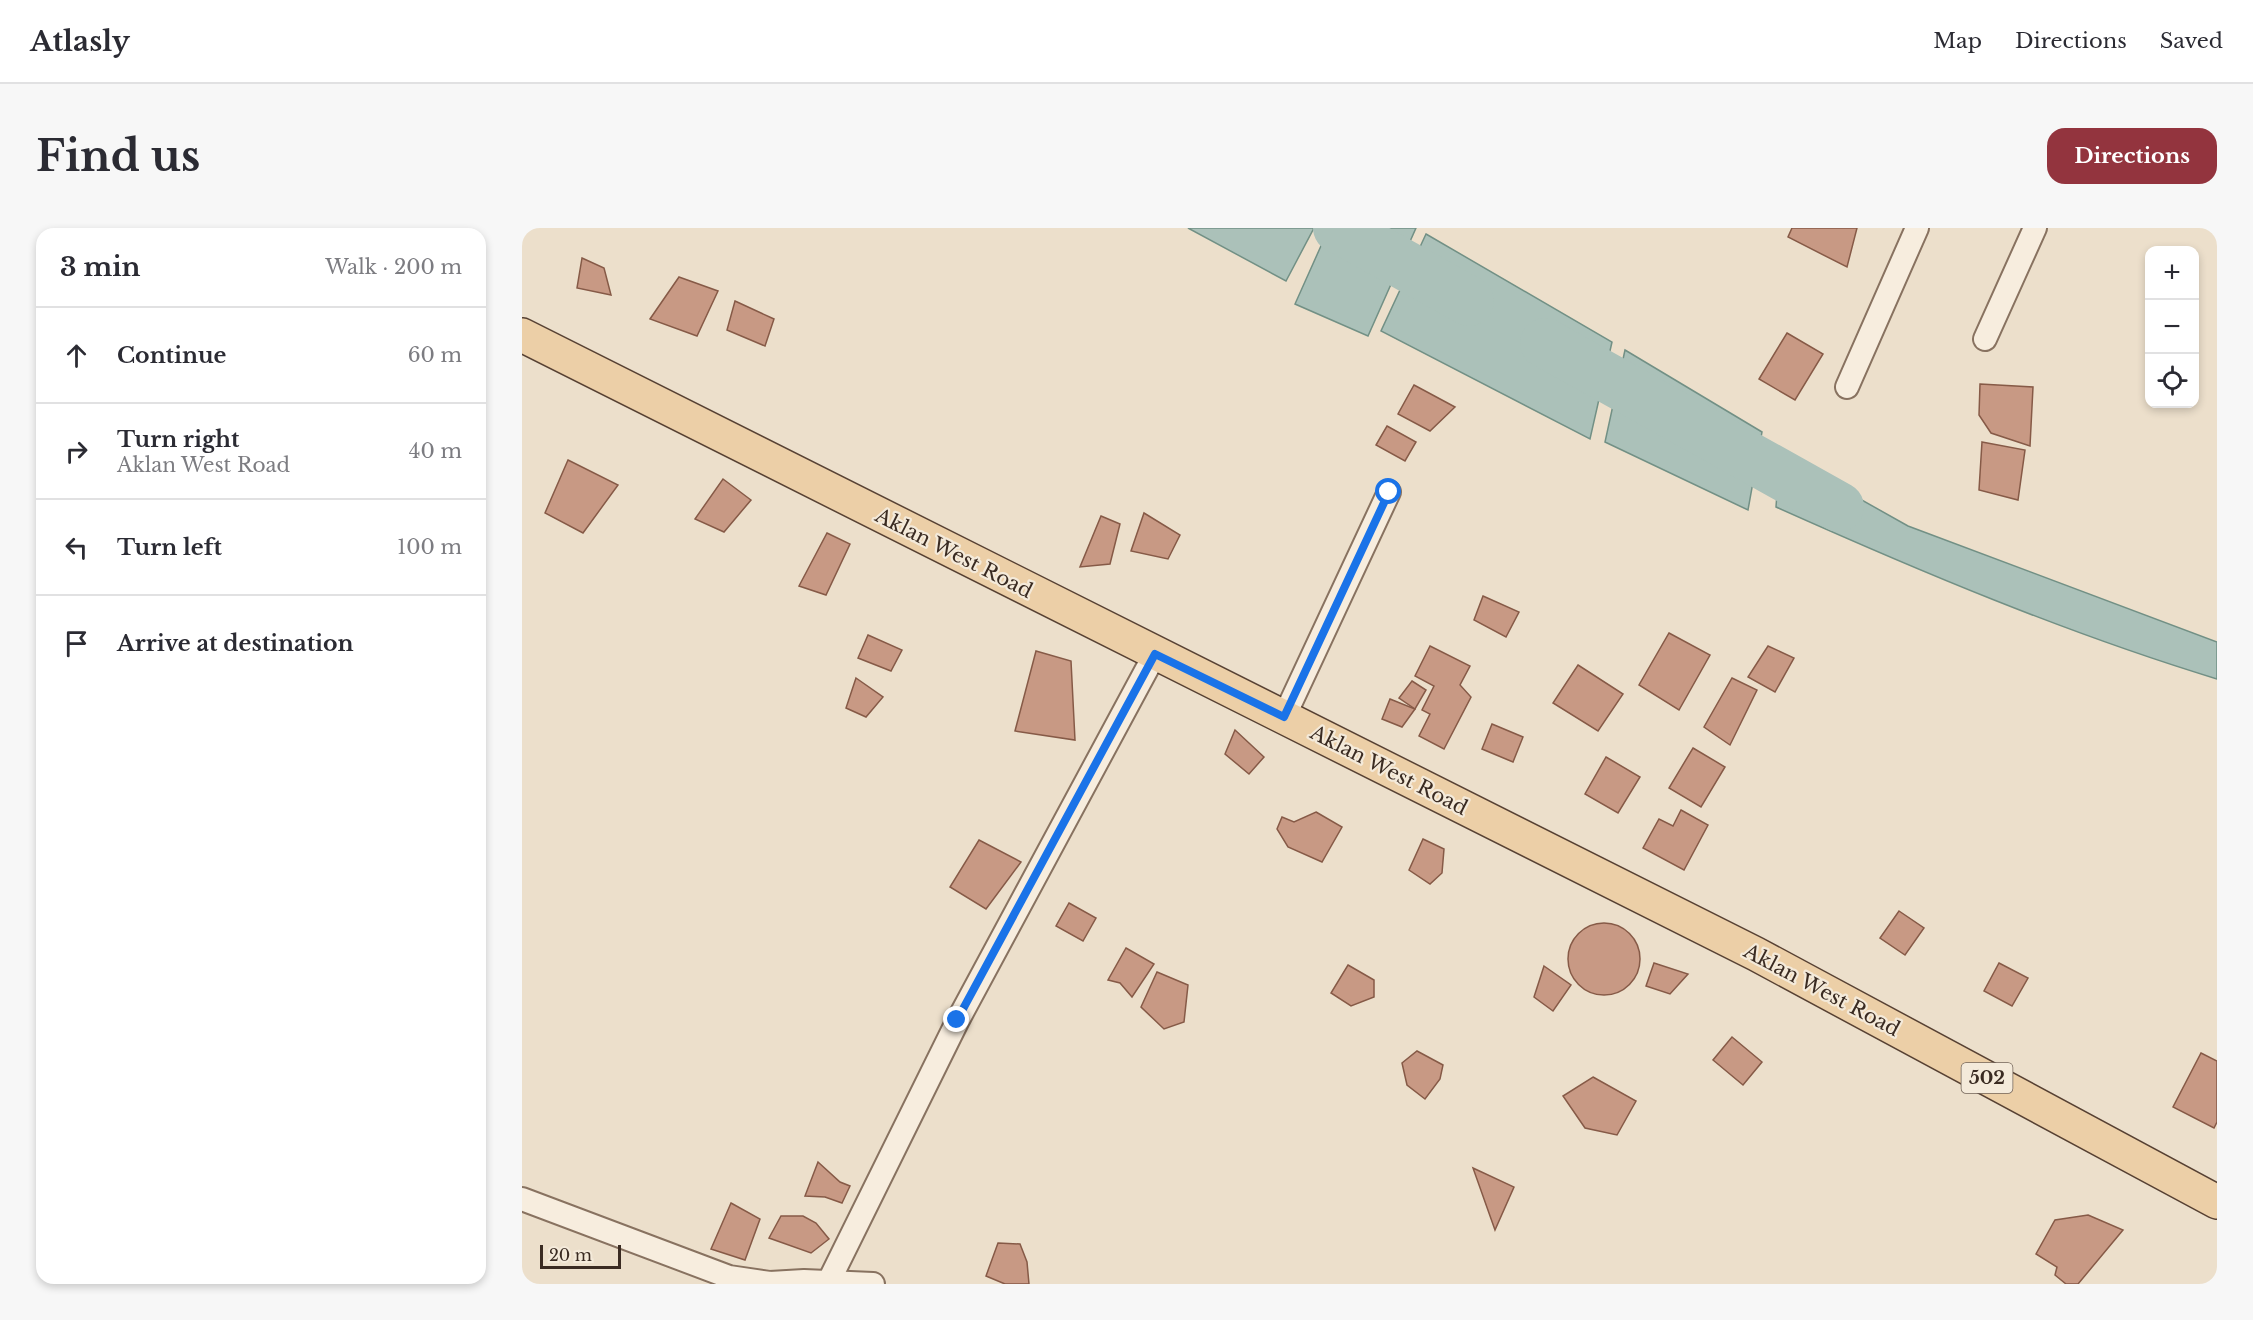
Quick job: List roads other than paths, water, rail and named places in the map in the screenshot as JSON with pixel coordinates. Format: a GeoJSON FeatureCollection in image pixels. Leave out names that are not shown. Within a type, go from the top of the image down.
{"type":"FeatureCollection","features":[{"type":"Feature","properties":{"kind":"main road","name":"Aklan West Road"},"geometry":{"type":"LineString","coordinates":[[522,335],[1756,954],[2217,1202]]}},
{"type":"Feature","properties":{"kind":"street"},"geometry":{"type":"LineString","coordinates":[[1848,387],[1917,228]]}},
{"type":"Feature","properties":{"kind":"street"},"geometry":{"type":"LineString","coordinates":[[1985,339],[2035,228]]}},
{"type":"Feature","properties":{"kind":"street"},"geometry":{"type":"LineString","coordinates":[[1284,717],[1389,492]]}},
{"type":"Feature","properties":{"kind":"street"},"geometry":{"type":"LineString","coordinates":[[828,1283],[957,1020],[1155,654]]}},
{"type":"Feature","properties":{"kind":"street"},"geometry":{"type":"LineString","coordinates":[[522,1199],[729,1277],[770,1283],[873,1284]]}},
{"type":"Feature","properties":{"kind":"water"},"geometry":{"type":"Polygon","coordinates":[[[1188,228],[1314,228],[1286,281],[1188,228]]]}},
{"type":"Feature","properties":{"kind":"water"},"geometry":{"type":"Polygon","coordinates":[[[1329,228],[1416,228],[1368,336],[1295,304],[1329,228]]]}},
{"type":"Feature","properties":{"kind":"water"},"geometry":{"type":"Polygon","coordinates":[[[1426,234],[1612,342],[1590,439],[1381,331],[1426,234]]]}},
{"type":"Feature","properties":{"kind":"water"},"geometry":{"type":"Polygon","coordinates":[[[1625,350],[1762,432],[1748,510],[1605,442],[1625,350]]]}},
{"type":"Feature","properties":{"kind":"water"},"geometry":{"type":"Polygon","coordinates":[[[1780,454],[1908,526],[2217,642],[2217,679],[2104,642],[1994,600],[1776,507],[1780,454]]]}},
{"type":"Feature","properties":{"kind":"waterway"},"geometry":{"type":"LineString","coordinates":[[1338,228],[1469,301]]}},
{"type":"Feature","properties":{"kind":"waterway"},"geometry":{"type":"LineString","coordinates":[[1545,343],[1839,507]]}}]}
